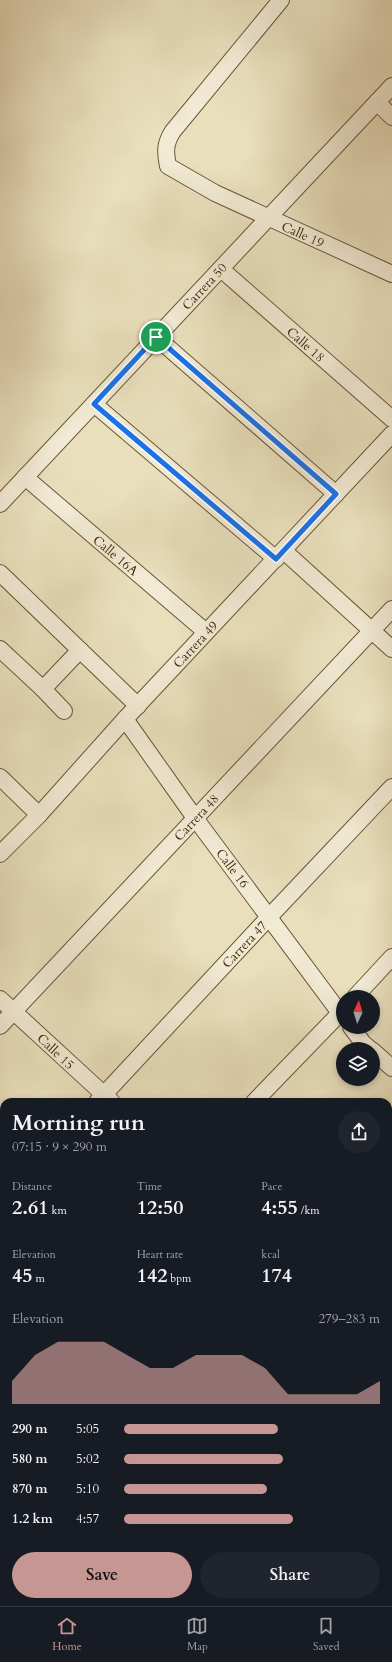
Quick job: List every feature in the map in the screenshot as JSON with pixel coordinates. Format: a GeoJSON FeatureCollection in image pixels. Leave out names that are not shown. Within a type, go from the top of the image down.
{"type":"FeatureCollection","features":[{"type":"Feature","properties":{"kind":"street","name":"Calle 19"},"geometry":{"type":"LineString","coordinates":[[281,0],[172,131],[167,140],[165,152],[168,166],[215,194],[392,274]]}},
{"type":"Feature","properties":{"kind":"street","name":"Carrera 50"},"geometry":{"type":"LineString","coordinates":[[0,504],[392,86]]}},
{"type":"Feature","properties":{"kind":"street"},"geometry":{"type":"LineString","coordinates":[[377,102],[392,117]]}},
{"type":"Feature","properties":{"kind":"street","name":"Calle 18"},"geometry":{"type":"LineString","coordinates":[[221,268],[392,419]]}},
{"type":"Feature","properties":{"kind":"street"},"geometry":{"type":"LineString","coordinates":[[156,337],[336,494]]}},
{"type":"Feature","properties":{"kind":"street"},"geometry":{"type":"LineString","coordinates":[[94,404],[280,555],[392,649]]}},
{"type":"Feature","properties":{"kind":"street","name":"Carrera 49"},"geometry":{"type":"LineString","coordinates":[[0,854],[39,815],[125,719],[392,434]]}},
{"type":"Feature","properties":{"kind":"street","name":"Calle 16A"},"geometry":{"type":"LineString","coordinates":[[25,477],[206,632]]}},
{"type":"Feature","properties":{"kind":"street"},"geometry":{"type":"LineString","coordinates":[[0,573],[138,706]]}},
{"type":"Feature","properties":{"kind":"street","name":"Carrera 48"},"geometry":{"type":"LineString","coordinates":[[0,1026],[392,609]]}},
{"type":"Feature","properties":{"kind":"street"},"geometry":{"type":"LineString","coordinates":[[0,649],[43,689],[64,712]]}},
{"type":"Feature","properties":{"kind":"street"},"geometry":{"type":"LineString","coordinates":[[43,689],[80,650]]}},
{"type":"Feature","properties":{"kind":"street","name":"Calle 16"},"geometry":{"type":"LineString","coordinates":[[125,719],[195,818],[336,1005]]}},
{"type":"Feature","properties":{"kind":"street"},"geometry":{"type":"LineString","coordinates":[[0,777],[39,815]]}},
{"type":"Feature","properties":{"kind":"street","name":"Carrera 47"},"geometry":{"type":"LineString","coordinates":[[106,1098],[270,916],[392,787]]}},
{"type":"Feature","properties":{"kind":"street"},"geometry":{"type":"LineString","coordinates":[[361,990],[392,957]]}},
{"type":"Feature","properties":{"kind":"street","name":"Calle 15"},"geometry":{"type":"LineString","coordinates":[[0,999],[102,1098]]}},
{"type":"Feature","properties":{"kind":"street"},"geometry":{"type":"LineString","coordinates":[[258,1098],[336,1019]]}},
{"type":"Feature","properties":{"kind":"street"},"geometry":{"type":"LineString","coordinates":[[380,1057],[392,1068]]}},
{"type":"Feature","properties":{"kind":"route"},"geometry":{"type":"LineString","coordinates":[[156,337],[336,494],[276,559],[94,404],[156,337]]}}]}
